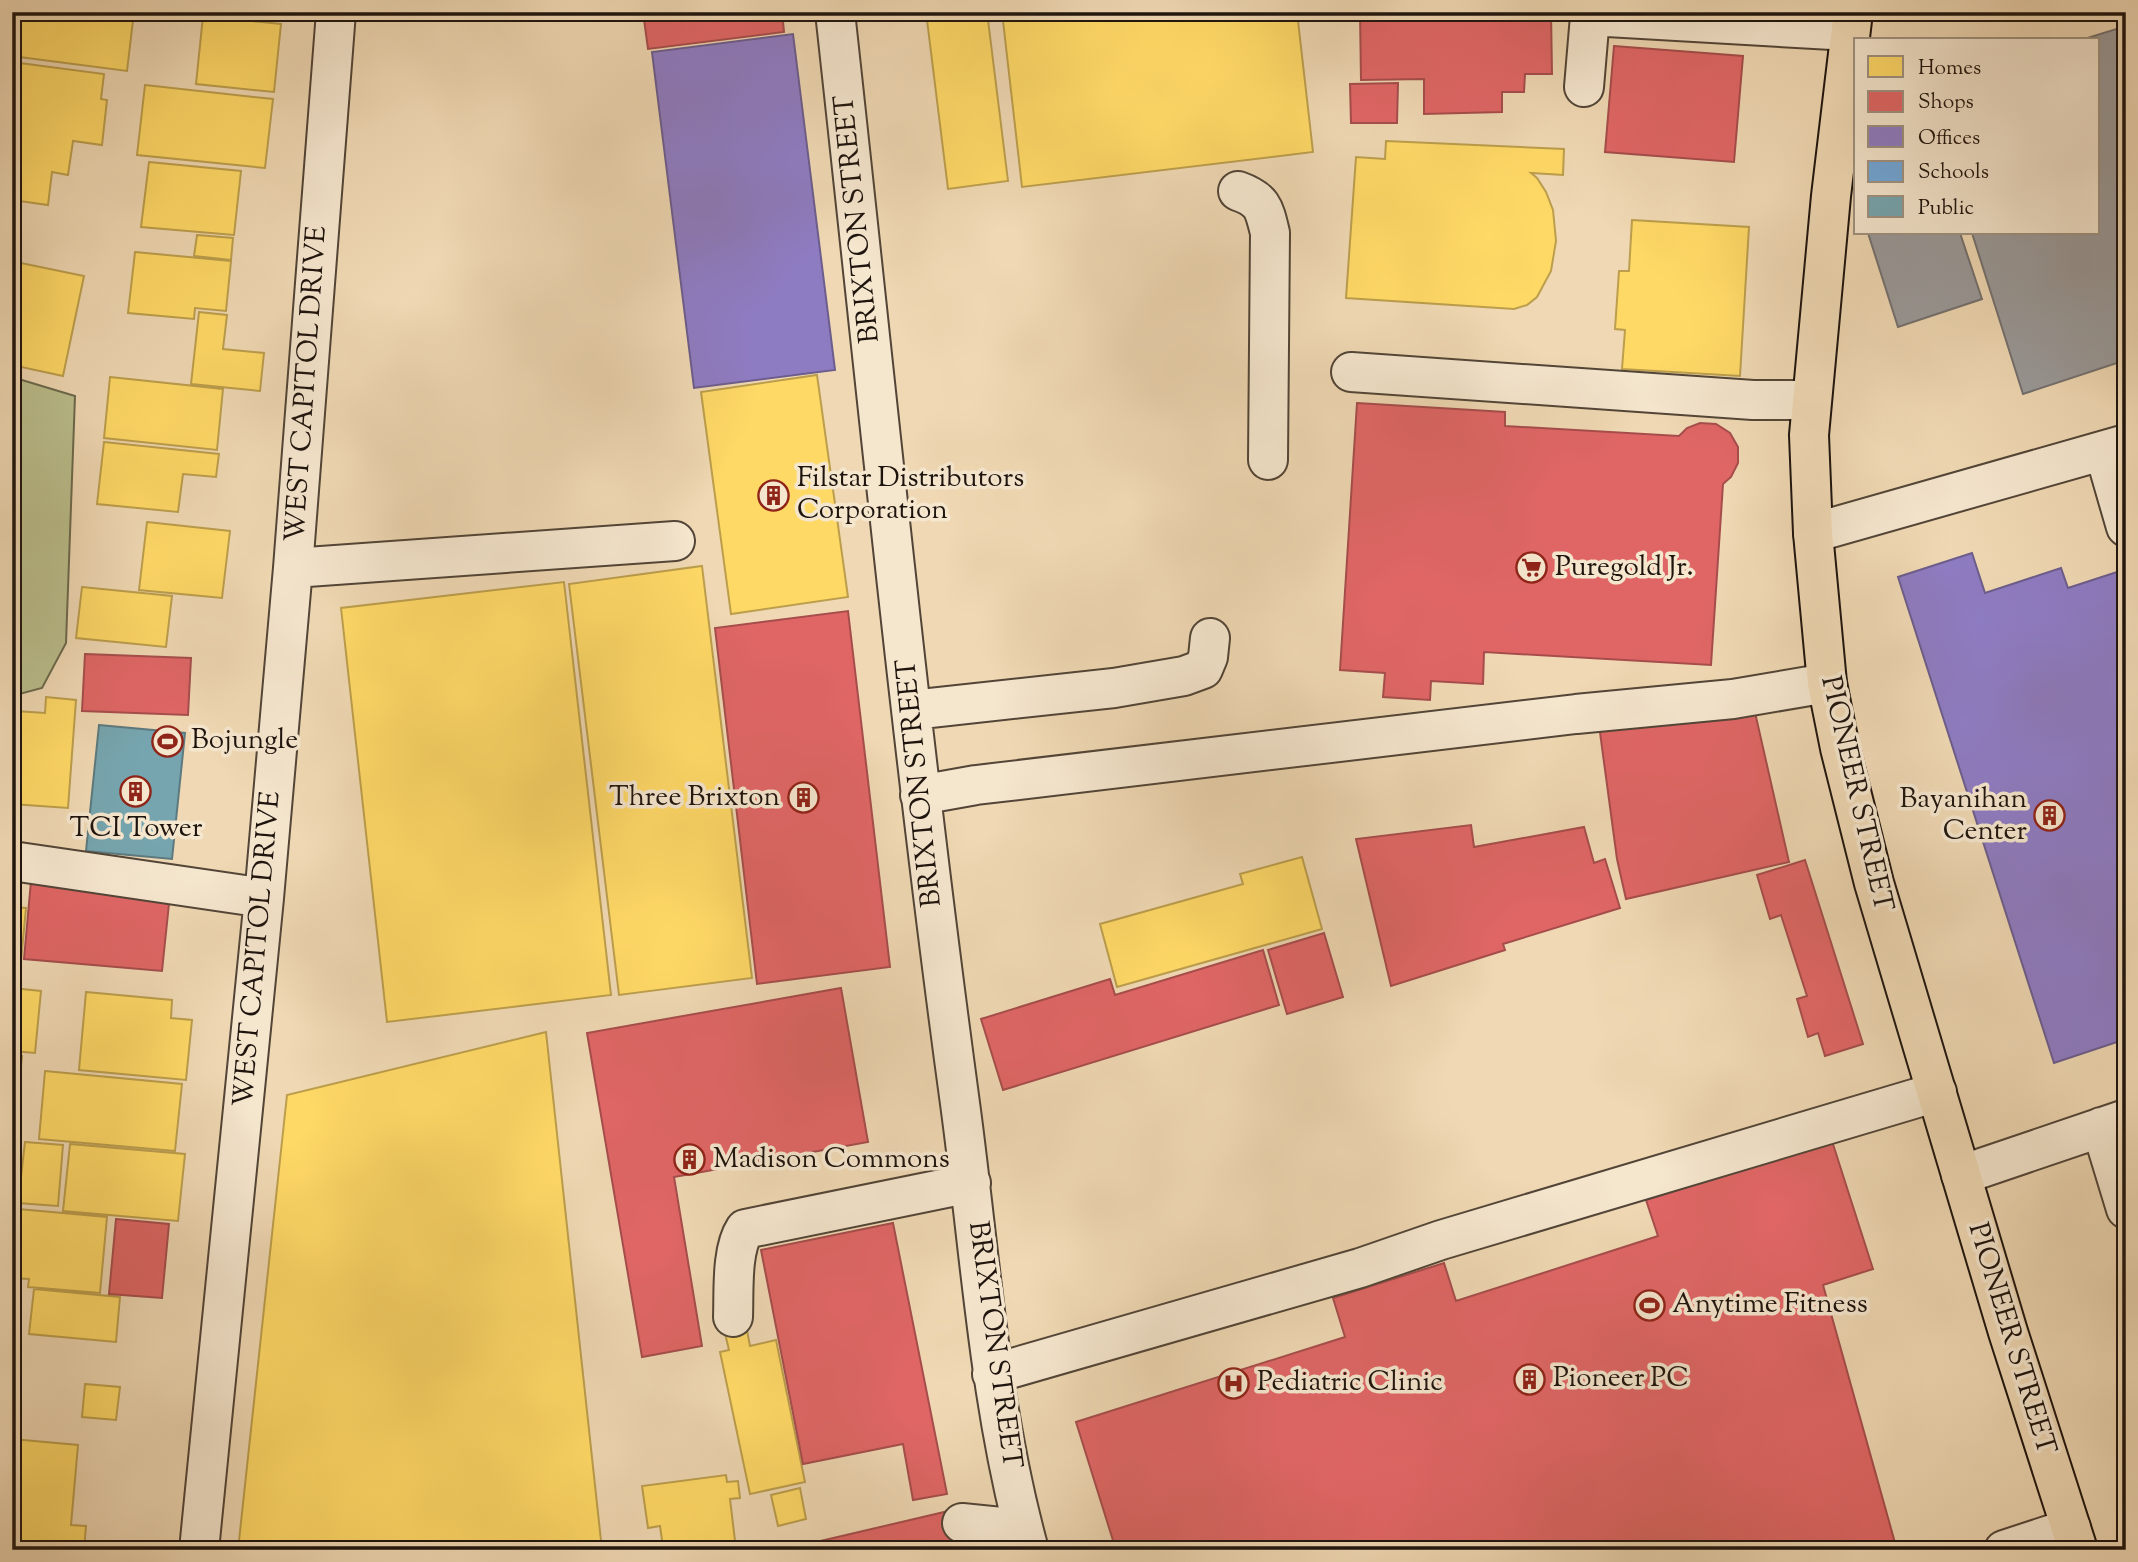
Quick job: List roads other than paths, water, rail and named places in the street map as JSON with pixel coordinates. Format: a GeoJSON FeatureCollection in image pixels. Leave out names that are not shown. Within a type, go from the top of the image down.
{"type":"FeatureCollection","features":[{"type":"Feature","properties":{"kind":"main road","name":"PIONEER STREET"},"geometry":{"type":"LineString","coordinates":[[1852,22],[1809,435],[1813,533],[1827,683],[1840,748],[1874,883],[2008,1332],[2074,1539]]}},
{"type":"Feature","properties":{"kind":"street","name":"WEST CAPITOL DRIVE"},"geometry":{"type":"LineString","coordinates":[[200,1550],[264,898],[293,568],[336,12]]}},
{"type":"Feature","properties":{"kind":"street","name":"BRIXTON STREET"},"geometry":{"type":"LineString","coordinates":[[835,12],[920,795],[971,1183],[992,1374],[1026,1540]]}},
{"type":"Feature","properties":{"kind":"street"},"geometry":{"type":"LineString","coordinates":[[1584,87],[1590,16],[1852,22]]}},
{"type":"Feature","properties":{"kind":"street"},"geometry":{"type":"LineString","coordinates":[[1238,191],[1254,197],[1264,210],[1269,233],[1268,460]]}},
{"type":"Feature","properties":{"kind":"street"},"geometry":{"type":"LineString","coordinates":[[1351,372],[1752,400],[1811,400]]}},
{"type":"Feature","properties":{"kind":"street"},"geometry":{"type":"LineString","coordinates":[[1813,533],[2115,447],[2126,527]]}},
{"type":"Feature","properties":{"kind":"street"},"geometry":{"type":"LineString","coordinates":[[293,568],[675,541]]}},
{"type":"Feature","properties":{"kind":"street"},"geometry":{"type":"LineString","coordinates":[[912,709],[1114,688],[1184,676],[1203,669],[1208,657],[1210,638]]}},
{"type":"Feature","properties":{"kind":"street"},"geometry":{"type":"LineString","coordinates":[[920,795],[990,783],[1576,714],[1733,699],[1827,683]]}},
{"type":"Feature","properties":{"kind":"street"},"geometry":{"type":"LineString","coordinates":[[12,861],[264,898]]}},
{"type":"Feature","properties":{"kind":"street"},"geometry":{"type":"LineString","coordinates":[[992,1374],[1360,1268],[1454,1236],[1937,1092]]}},
{"type":"Feature","properties":{"kind":"street"},"geometry":{"type":"LineString","coordinates":[[1961,1175],[2113,1123],[2126,1209]]}},
{"type":"Feature","properties":{"kind":"street"},"geometry":{"type":"LineString","coordinates":[[733,1317],[737,1252],[740,1236],[745,1229],[971,1183]]}},
{"type":"Feature","properties":{"kind":"street"},"geometry":{"type":"LineString","coordinates":[[962,1523],[1026,1540]]}},
{"type":"Feature","properties":{"kind":"street"},"geometry":{"type":"LineString","coordinates":[[2004,1550],[2074,1539]]}},
{"type":"Feature","properties":{"kind":"place","name":"Filstar Distributors Corporation"},"geometry":{"type":"Point","coordinates":[774,495]}},
{"type":"Feature","properties":{"kind":"place","name":"Puregold Jr."},"geometry":{"type":"Point","coordinates":[1532,568]}},
{"type":"Feature","properties":{"kind":"place","name":"Bojungle"},"geometry":{"type":"Point","coordinates":[168,741]}},
{"type":"Feature","properties":{"kind":"place","name":"TCI Tower"},"geometry":{"type":"Point","coordinates":[136,792]}},
{"type":"Feature","properties":{"kind":"place","name":"Three Brixton"},"geometry":{"type":"Point","coordinates":[803,798]}},
{"type":"Feature","properties":{"kind":"place","name":"Bayanihan Center"},"geometry":{"type":"Point","coordinates":[2050,816]}},
{"type":"Feature","properties":{"kind":"place","name":"Madison Commons"},"geometry":{"type":"Point","coordinates":[690,1160]}},
{"type":"Feature","properties":{"kind":"place","name":"Anytime Fitness"},"geometry":{"type":"Point","coordinates":[1649,1305]}},
{"type":"Feature","properties":{"kind":"place","name":"Pioneer PC"},"geometry":{"type":"Point","coordinates":[1530,1379]}},
{"type":"Feature","properties":{"kind":"place","name":"Pediatric Clinic"},"geometry":{"type":"Point","coordinates":[1234,1383]}}]}
